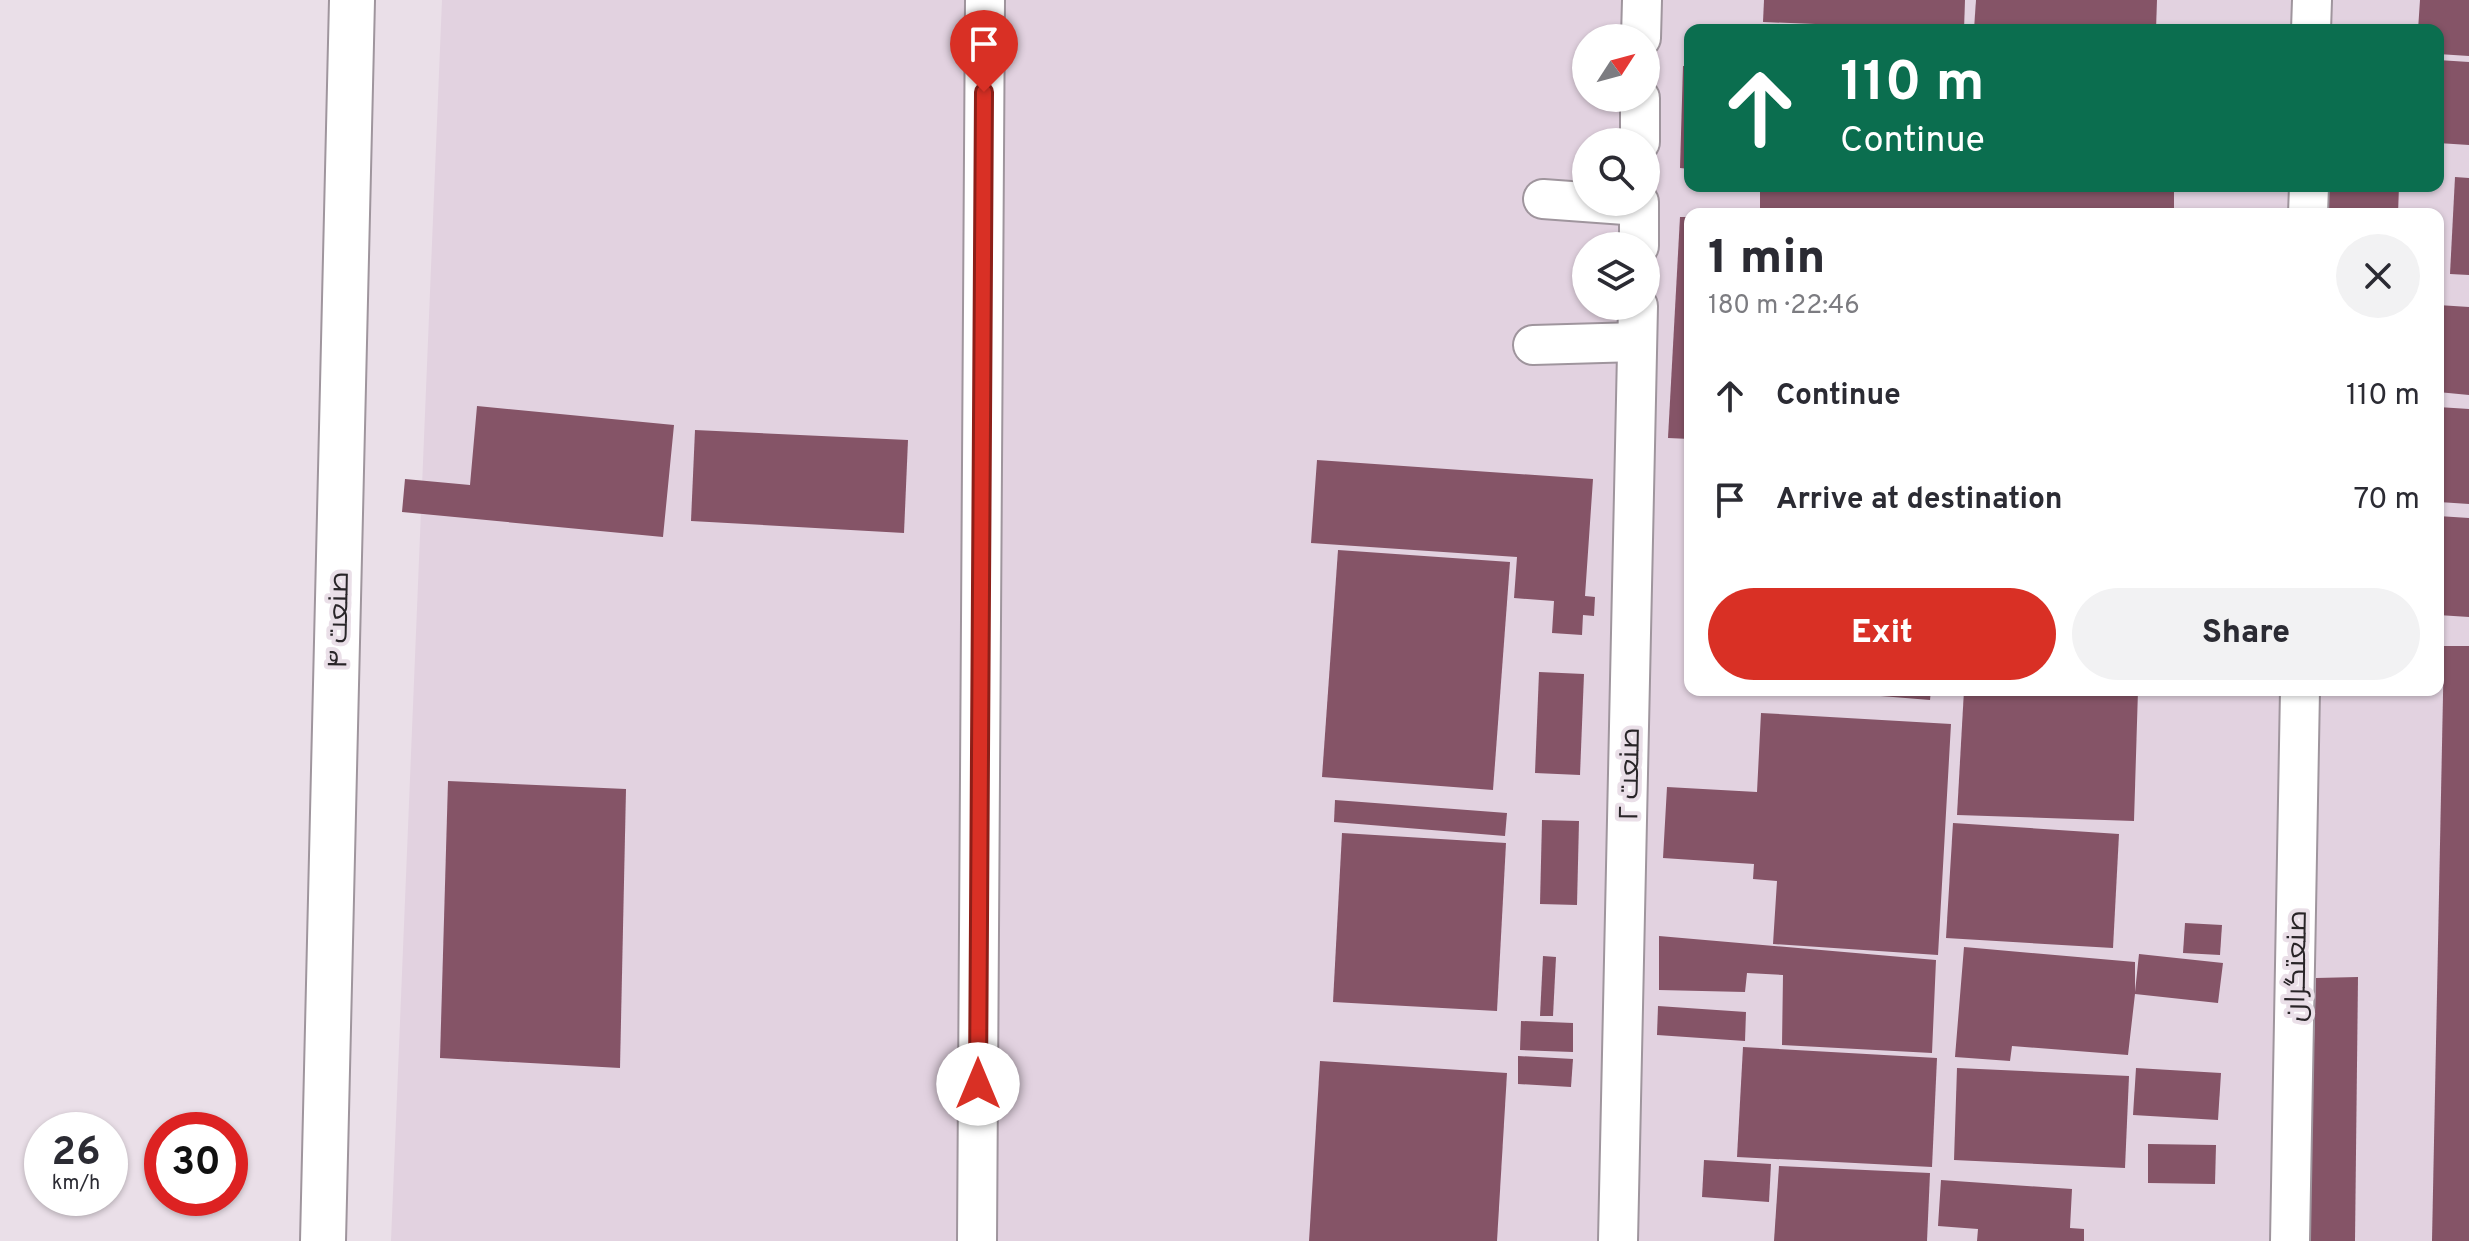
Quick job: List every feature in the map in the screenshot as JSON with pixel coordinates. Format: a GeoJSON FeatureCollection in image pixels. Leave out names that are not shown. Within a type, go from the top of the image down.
{"type":"FeatureCollection","features":[{"type":"Feature","properties":{"kind":"street","name":"صنعت ۴"},"geometry":{"type":"LineString","coordinates":[[323,1241],[352,0]]}},
{"type":"Feature","properties":{"kind":"street"},"geometry":{"type":"LineString","coordinates":[[977,1241],[985,0]]}},
{"type":"Feature","properties":{"kind":"street"},"geometry":{"type":"LineString","coordinates":[[1641,24],[1642,0]]}},
{"type":"Feature","properties":{"kind":"street"},"geometry":{"type":"LineString","coordinates":[[2311,24],[2312,0]]}},
{"type":"Feature","properties":{"kind":"street"},"geometry":{"type":"LineString","coordinates":[[1543,199],[1572,201]]}},
{"type":"Feature","properties":{"kind":"street"},"geometry":{"type":"LineString","coordinates":[[1533,345],[1637,324]]}},
{"type":"Feature","properties":{"kind":"street","name":"صنعت ۲"},"geometry":{"type":"LineString","coordinates":[[1618,1241],[1637,324]]}},
{"type":"Feature","properties":{"kind":"street","name":"صنعتگران"},"geometry":{"type":"LineString","coordinates":[[2290,1241],[2300,696]]}},
{"type":"Feature","properties":{"kind":"shaded area"},"geometry":{"type":"Polygon","coordinates":[[[442,0],[2469,0],[2469,1241],[391,1241],[442,0]]]}},
{"type":"Feature","properties":{"kind":"building"},"geometry":{"type":"Polygon","coordinates":[[[1764,0],[1965,0],[1964,24],[1763,22],[1764,0]]]}},
{"type":"Feature","properties":{"kind":"building"},"geometry":{"type":"Polygon","coordinates":[[[1976,0],[2157,0],[2156,24],[1974,24],[1976,0]]]}},
{"type":"Feature","properties":{"kind":"building"},"geometry":{"type":"Polygon","coordinates":[[[2420,0],[2469,0],[2469,56],[2444,54],[2444,24],[2418,24],[2420,0]]]}},
{"type":"Feature","properties":{"kind":"building"},"geometry":{"type":"Polygon","coordinates":[[[2444,60],[2469,62],[2469,145],[2444,143],[2444,60]]]}},
{"type":"Feature","properties":{"kind":"building"},"geometry":{"type":"Polygon","coordinates":[[[1683,66],[1684,66],[1684,168],[1680,168],[1683,66]]]}},
{"type":"Feature","properties":{"kind":"building"},"geometry":{"type":"Polygon","coordinates":[[[2455,177],[2469,178],[2469,275],[2450,274],[2455,177]]]}},
{"type":"Feature","properties":{"kind":"building"},"geometry":{"type":"Polygon","coordinates":[[[1760,192],[2174,192],[2174,208],[1760,208],[1760,192]]]}},
{"type":"Feature","properties":{"kind":"building"},"geometry":{"type":"Polygon","coordinates":[[[2326,192],[2399,192],[2398,208],[2325,208],[2326,192]]]}},
{"type":"Feature","properties":{"kind":"building"},"geometry":{"type":"Polygon","coordinates":[[[1680,217],[1684,217],[1684,439],[1668,438],[1680,217]]]}},
{"type":"Feature","properties":{"kind":"building"},"geometry":{"type":"Polygon","coordinates":[[[2444,305],[2469,307],[2469,395],[2444,393],[2444,305]]]}},
{"type":"Feature","properties":{"kind":"building"},"geometry":{"type":"Polygon","coordinates":[[[477,406],[674,425],[663,537],[402,512],[405,479],[470,485],[477,406]]]}},
{"type":"Feature","properties":{"kind":"building"},"geometry":{"type":"Polygon","coordinates":[[[2444,407],[2469,409],[2469,504],[2444,502],[2444,407]]]}},
{"type":"Feature","properties":{"kind":"building"},"geometry":{"type":"Polygon","coordinates":[[[695,430],[908,440],[904,533],[691,521],[695,430]]]}},
{"type":"Feature","properties":{"kind":"building"},"geometry":{"type":"Polygon","coordinates":[[[1317,460],[1593,479],[1585,596],[1595,597],[1594,616],[1583,615],[1582,635],[1552,633],[1554,601],[1514,598],[1517,557],[1311,543],[1317,460]]]}},
{"type":"Feature","properties":{"kind":"building"},"geometry":{"type":"Polygon","coordinates":[[[2444,516],[2469,518],[2469,617],[2444,615],[2444,516]]]}},
{"type":"Feature","properties":{"kind":"building"},"geometry":{"type":"Polygon","coordinates":[[[1338,550],[1510,562],[1493,790],[1322,777],[1338,550]]]}},
{"type":"Feature","properties":{"kind":"building"},"geometry":{"type":"Polygon","coordinates":[[[2444,646],[2469,646],[2469,1241],[2432,1241],[2444,646]]]}},
{"type":"Feature","properties":{"kind":"building"},"geometry":{"type":"Polygon","coordinates":[[[1539,672],[1584,674],[1580,775],[1535,773],[1539,672]]]}},
{"type":"Feature","properties":{"kind":"building"},"geometry":{"type":"Polygon","coordinates":[[[1881,696],[1930,696],[1930,700],[1881,696]]]}},
{"type":"Feature","properties":{"kind":"building"},"geometry":{"type":"Polygon","coordinates":[[[1964,696],[2138,696],[2134,821],[1957,815],[1964,696]]]}},
{"type":"Feature","properties":{"kind":"building"},"geometry":{"type":"Polygon","coordinates":[[[1761,713],[1951,724],[1938,955],[1773,944],[1777,881],[1753,879],[1754,864],[1663,858],[1667,787],[1757,792],[1761,713]]]}},
{"type":"Feature","properties":{"kind":"building"},"geometry":{"type":"Polygon","coordinates":[[[448,781],[626,789],[620,1068],[440,1058],[448,781]]]}},
{"type":"Feature","properties":{"kind":"building"},"geometry":{"type":"Polygon","coordinates":[[[1335,800],[1507,813],[1505,836],[1334,822],[1335,800]]]}},
{"type":"Feature","properties":{"kind":"building"},"geometry":{"type":"Polygon","coordinates":[[[1542,820],[1579,821],[1577,905],[1540,904],[1542,820]]]}},
{"type":"Feature","properties":{"kind":"building"},"geometry":{"type":"Polygon","coordinates":[[[1953,823],[2119,834],[2113,948],[1946,938],[1953,823]]]}},
{"type":"Feature","properties":{"kind":"building"},"geometry":{"type":"Polygon","coordinates":[[[1342,833],[1506,843],[1497,1011],[1333,1002],[1342,833]]]}},
{"type":"Feature","properties":{"kind":"building"},"geometry":{"type":"Polygon","coordinates":[[[2185,923],[2222,925],[2220,955],[2183,953],[2185,923]]]}},
{"type":"Feature","properties":{"kind":"building"},"geometry":{"type":"Polygon","coordinates":[[[1659,936],[1936,960],[1932,1053],[1782,1045],[1783,975],[1747,973],[1745,992],[1659,990],[1659,936]]]}},
{"type":"Feature","properties":{"kind":"building"},"geometry":{"type":"Polygon","coordinates":[[[1964,947],[2135,962],[2135,992],[2139,954],[2223,963],[2218,1003],[2135,994],[2128,1055],[2012,1046],[2010,1061],[1955,1057],[1964,947]]]}},
{"type":"Feature","properties":{"kind":"building"},"geometry":{"type":"Polygon","coordinates":[[[1543,956],[1556,957],[1553,1016],[1540,1016],[1543,956]]]}},
{"type":"Feature","properties":{"kind":"building"},"geometry":{"type":"Polygon","coordinates":[[[2358,977],[2355,1241],[2308,1241],[2316,978],[2358,977]]]}},
{"type":"Feature","properties":{"kind":"building"},"geometry":{"type":"Polygon","coordinates":[[[1658,1006],[1746,1012],[1745,1041],[1657,1035],[1658,1006]]]}},
{"type":"Feature","properties":{"kind":"building"},"geometry":{"type":"Polygon","coordinates":[[[1521,1021],[1573,1023],[1573,1052],[1520,1050],[1521,1021]]]}},
{"type":"Feature","properties":{"kind":"building"},"geometry":{"type":"Polygon","coordinates":[[[1743,1047],[1937,1058],[1932,1167],[1737,1157],[1743,1047]]]}},
{"type":"Feature","properties":{"kind":"building"},"geometry":{"type":"Polygon","coordinates":[[[1518,1056],[1573,1059],[1571,1087],[1518,1084],[1518,1056]]]}},
{"type":"Feature","properties":{"kind":"building"},"geometry":{"type":"Polygon","coordinates":[[[1320,1061],[1507,1073],[1497,1241],[1309,1241],[1320,1061]]]}},
{"type":"Feature","properties":{"kind":"building"},"geometry":{"type":"Polygon","coordinates":[[[1957,1068],[2129,1076],[2125,1168],[1954,1160],[1957,1068]]]}},
{"type":"Feature","properties":{"kind":"building"},"geometry":{"type":"Polygon","coordinates":[[[2136,1068],[2221,1073],[2218,1120],[2133,1115],[2136,1068]]]}},
{"type":"Feature","properties":{"kind":"building"},"geometry":{"type":"Polygon","coordinates":[[[2148,1144],[2216,1145],[2215,1184],[2148,1183],[2148,1144]]]}},
{"type":"Feature","properties":{"kind":"building"},"geometry":{"type":"Polygon","coordinates":[[[1704,1160],[1771,1164],[1769,1202],[1702,1197],[1704,1160]]]}},
{"type":"Feature","properties":{"kind":"building"},"geometry":{"type":"Polygon","coordinates":[[[1779,1166],[1930,1173],[1927,1241],[1774,1241],[1779,1166]]]}},
{"type":"Feature","properties":{"kind":"building"},"geometry":{"type":"Polygon","coordinates":[[[1941,1180],[2072,1189],[2070,1228],[2084,1229],[2084,1241],[1977,1241],[1978,1229],[1938,1226],[1941,1180]]]}},
{"type":"Feature","properties":{"kind":"route"},"geometry":{"type":"LineString","coordinates":[[978,1084],[979,520],[984,92]]}}]}
